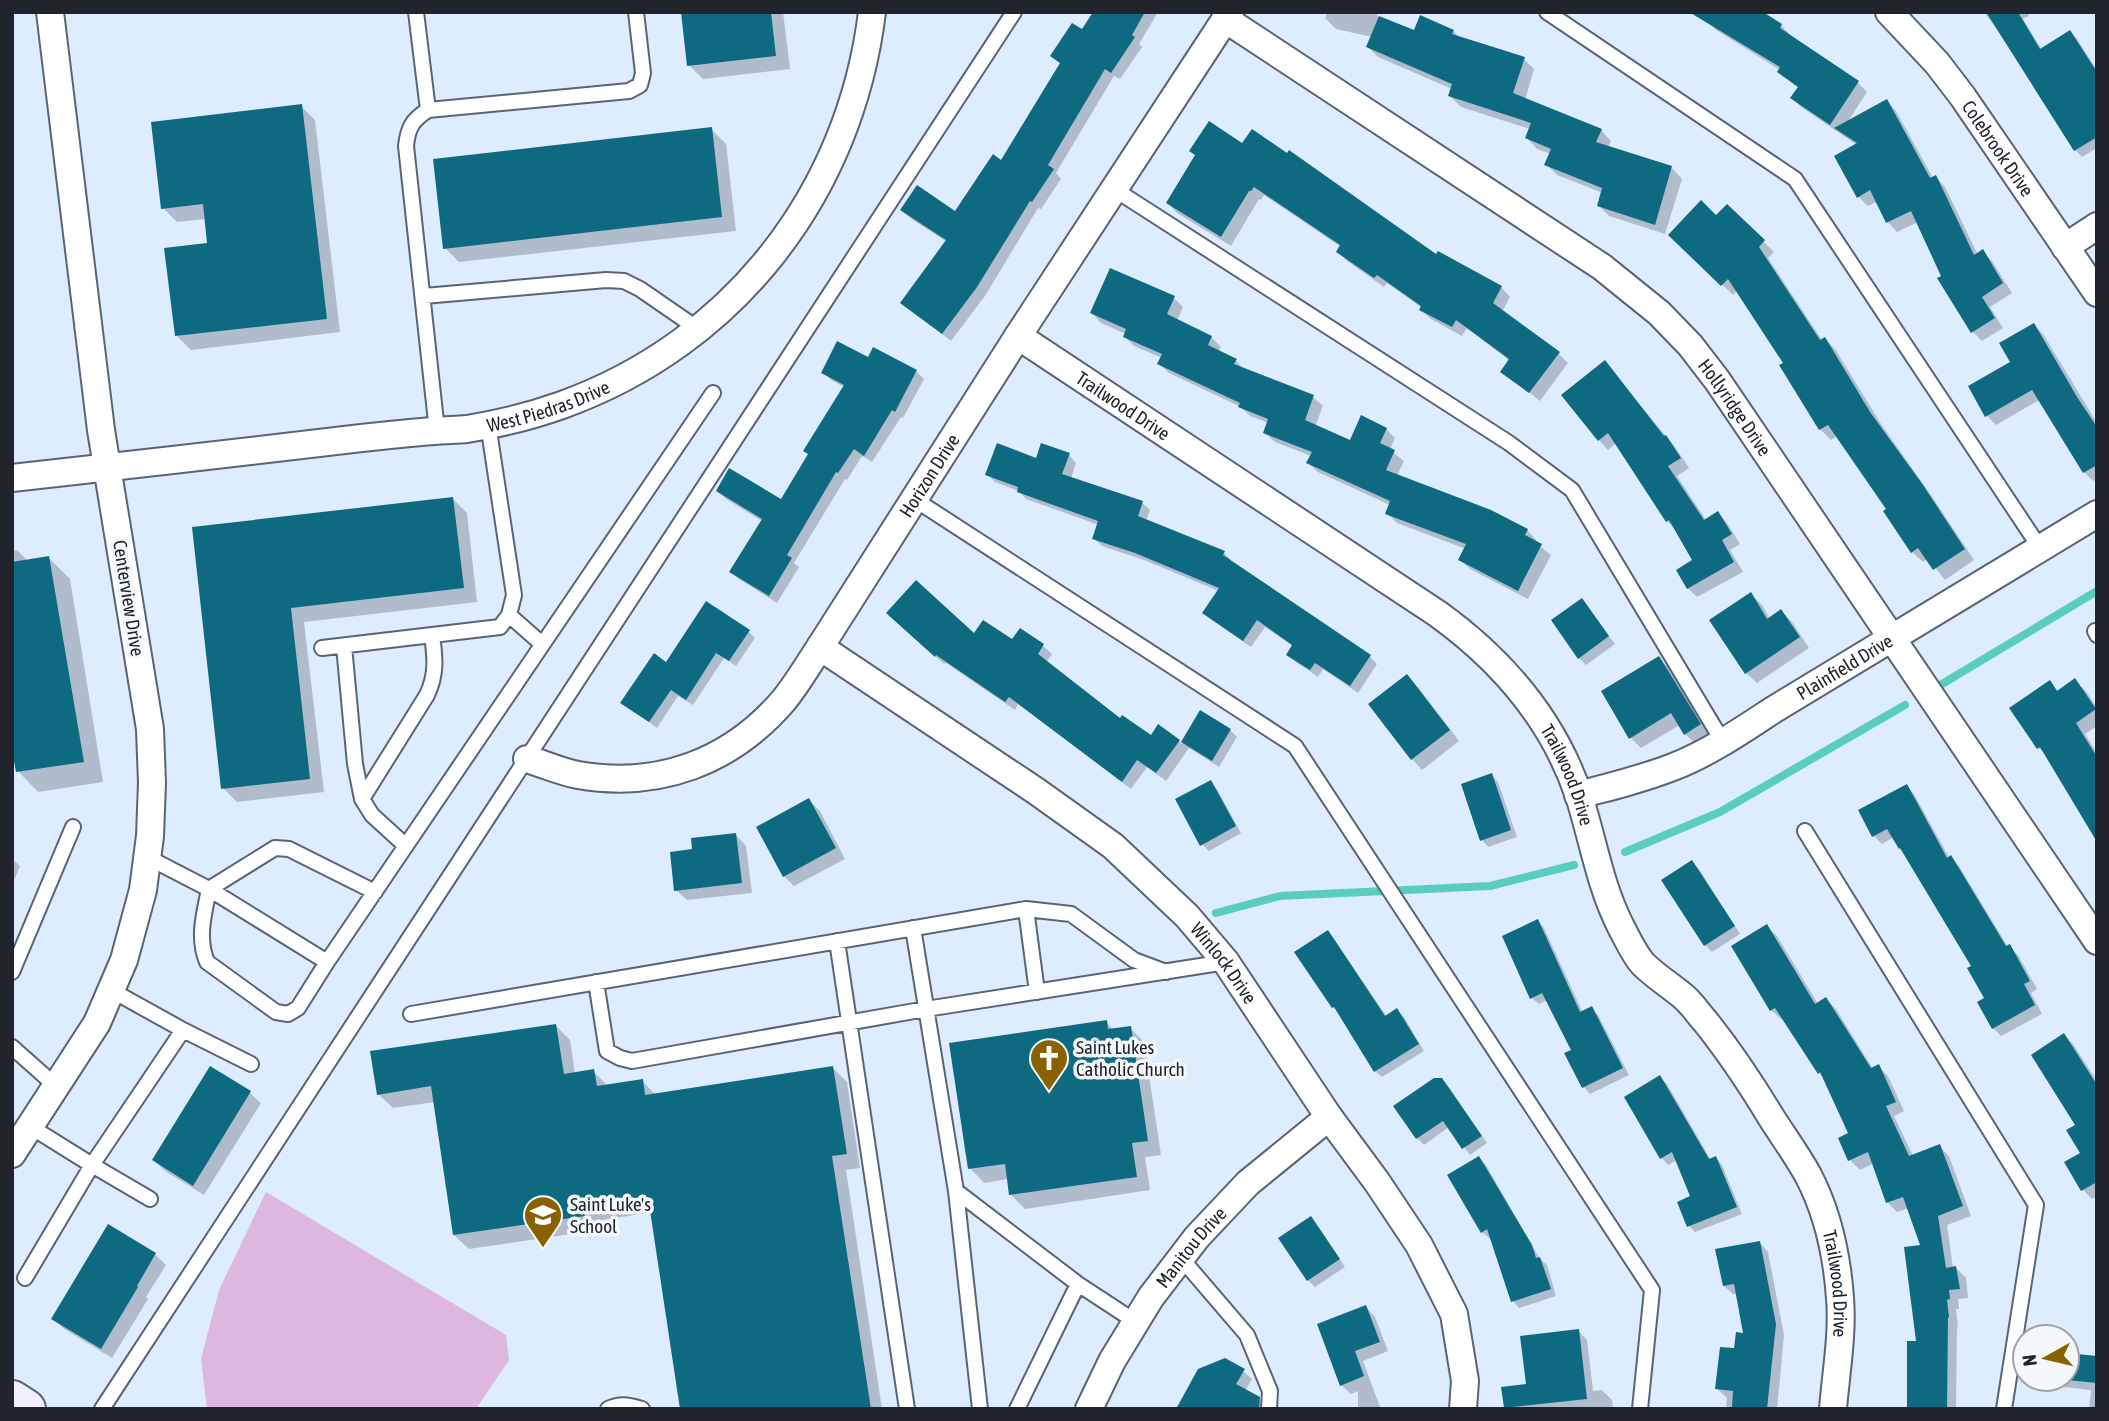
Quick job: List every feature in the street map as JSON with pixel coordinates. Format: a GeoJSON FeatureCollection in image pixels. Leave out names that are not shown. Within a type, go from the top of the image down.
{"type":"FeatureCollection","features":[{"type":"Feature","properties":{"kind":"main road"},"geometry":{"type":"LineString","coordinates":[[12,1400],[26,1409]]}},
{"type":"Feature","properties":{"kind":"street","name":"Centerview Drive"},"geometry":{"type":"LineString","coordinates":[[12,1154],[97,1023],[124,960],[143,890],[152,783],[150,729],[107,468],[50,12]]}},
{"type":"Feature","properties":{"kind":"street","name":"West Piedras Drive"},"geometry":{"type":"LineString","coordinates":[[12,478],[464,429],[562,405],[609,385],[650,362],[698,329],[733,299],[793,229],[820,184],[841,137],[858,89],[872,12]]}},
{"type":"Feature","properties":{"kind":"street","name":"Colebrook Drive"},"geometry":{"type":"LineString","coordinates":[[1889,12],[1937,63],[1963,97],[2097,293]]}},
{"type":"Feature","properties":{"kind":"street","name":"Horizon Drive"},"geometry":{"type":"LineString","coordinates":[[527,759],[576,775],[642,779],[684,770],[724,752],[759,727],[786,698],[820,647],[1018,336],[1228,16]]}},
{"type":"Feature","properties":{"kind":"street","name":"Hollyridge Drive"},"geometry":{"type":"LineString","coordinates":[[1228,16],[1602,267],[1659,313],[1690,345],[1717,380],[2097,942]]}},
{"type":"Feature","properties":{"kind":"street"},"geometry":{"type":"LineString","coordinates":[[2065,247],[2097,226]]}},
{"type":"Feature","properties":{"kind":"street","name":"Trailwood Drive"},"geometry":{"type":"LineString","coordinates":[[1018,336],[1438,614],[1468,636],[1520,689],[1542,719],[1560,751],[1578,795],[1609,900],[1641,962],[1687,999],[1707,1023],[1808,1176],[1821,1206],[1838,1268],[1841,1327],[1833,1409]]}},
{"type":"Feature","properties":{"kind":"street","name":"Plainfield Drive"},"geometry":{"type":"LineString","coordinates":[[1578,795],[1627,783],[1675,766],[1723,742],[2097,514]]}},
{"type":"Feature","properties":{"kind":"street","name":"Winlock Drive"},"geometry":{"type":"LineString","coordinates":[[820,647],[1036,791],[1113,846],[1187,916],[1226,962],[1419,1245],[1454,1314],[1465,1381],[1463,1409]]}},
{"type":"Feature","properties":{"kind":"street","name":"Manitou Drive"},"geometry":{"type":"LineString","coordinates":[[1089,1409],[1112,1361],[1151,1297],[1196,1237],[1248,1183],[1329,1116]]}},
{"type":"Feature","properties":{"kind":"lane"},"geometry":{"type":"LineString","coordinates":[[416,12],[428,110]]}},
{"type":"Feature","properties":{"kind":"lane"},"geometry":{"type":"LineString","coordinates":[[437,430],[406,146],[407,130],[417,117],[428,110],[629,91],[640,85],[643,73],[636,12]]}},
{"type":"Feature","properties":{"kind":"lane"},"geometry":{"type":"LineString","coordinates":[[102,1409],[1014,12]]}},
{"type":"Feature","properties":{"kind":"lane"},"geometry":{"type":"LineString","coordinates":[[1548,12],[1795,179],[2040,548]]}},
{"type":"Feature","properties":{"kind":"lane"},"geometry":{"type":"LineString","coordinates":[[1114,189],[1510,443],[1572,490],[1723,742]]}},
{"type":"Feature","properties":{"kind":"lane"},"geometry":{"type":"LineString","coordinates":[[424,296],[606,280],[624,281],[698,329]]}},
{"type":"Feature","properties":{"kind":"lane"},"geometry":{"type":"LineString","coordinates":[[375,892],[289,849],[275,848],[209,890],[201,935],[202,950],[207,962],[276,1012],[288,1014],[298,1008],[713,393]]}},
{"type":"Feature","properties":{"kind":"lane"},"geometry":{"type":"LineString","coordinates":[[322,648],[500,627],[509,615],[514,595],[488,425]]}},
{"type":"Feature","properties":{"kind":"lane"},"geometry":{"type":"LineString","coordinates":[[914,499],[1295,746],[1652,1290],[1640,1409]]}},
{"type":"Feature","properties":{"kind":"lane"},"geometry":{"type":"LineString","coordinates":[[509,615],[542,644]]}},
{"type":"Feature","properties":{"kind":"lane"},"geometry":{"type":"LineString","coordinates":[[362,799],[434,681],[432,635]]}},
{"type":"Feature","properties":{"kind":"lane"},"geometry":{"type":"LineString","coordinates":[[344,646],[355,764],[362,799],[372,815],[406,846]]}},
{"type":"Feature","properties":{"kind":"lane"},"geometry":{"type":"LineString","coordinates":[[12,972],[74,827]]}},
{"type":"Feature","properties":{"kind":"lane"},"geometry":{"type":"LineString","coordinates":[[1805,831],[2036,1205],[2004,1409]]}},
{"type":"Feature","properties":{"kind":"lane"},"geometry":{"type":"LineString","coordinates":[[147,857],[209,890],[327,962]]}},
{"type":"Feature","properties":{"kind":"lane"},"geometry":{"type":"LineString","coordinates":[[411,1014],[1026,909],[1071,914],[1134,960],[1166,972]]}},
{"type":"Feature","properties":{"kind":"lane"},"geometry":{"type":"LineString","coordinates":[[1026,909],[1037,992]]}},
{"type":"Feature","properties":{"kind":"lane"},"geometry":{"type":"LineString","coordinates":[[913,928],[956,1191],[980,1409]]}},
{"type":"Feature","properties":{"kind":"lane"},"geometry":{"type":"LineString","coordinates":[[837,941],[907,1409]]}},
{"type":"Feature","properties":{"kind":"lane"},"geometry":{"type":"LineString","coordinates":[[596,982],[607,1051],[632,1061],[926,1009],[1226,962]]}},
{"type":"Feature","properties":{"kind":"lane"},"geometry":{"type":"LineString","coordinates":[[111,990],[251,1064]]}},
{"type":"Feature","properties":{"kind":"lane"},"geometry":{"type":"LineString","coordinates":[[24,1278],[92,1165],[183,1030]]}},
{"type":"Feature","properties":{"kind":"lane"},"geometry":{"type":"LineString","coordinates":[[12,1047],[57,1087]]}},
{"type":"Feature","properties":{"kind":"lane"},"geometry":{"type":"LineString","coordinates":[[31,1127],[150,1199]]}},
{"type":"Feature","properties":{"kind":"lane"},"geometry":{"type":"LineString","coordinates":[[956,1191],[1078,1284],[1136,1322]]}},
{"type":"Feature","properties":{"kind":"lane"},"geometry":{"type":"LineString","coordinates":[[1181,1258],[1247,1335],[1270,1391],[1269,1409]]}},
{"type":"Feature","properties":{"kind":"lane"},"geometry":{"type":"LineString","coordinates":[[1017,1409],[1078,1284]]}},
{"type":"Feature","properties":{"kind":"lane"},"geometry":{"type":"LineString","coordinates":[[608,1409],[616,1405],[642,1409]]}},
{"type":"Feature","properties":{"kind":"shaded area"},"geometry":{"type":"Polygon","coordinates":[[[266,1192],[506,1335],[509,1360],[476,1409],[207,1409],[201,1359],[219,1290],[266,1192]]]}},
{"type":"Feature","properties":{"kind":"building"},"geometry":{"type":"Polygon","coordinates":[[[681,12],[771,12],[776,56],[687,66],[681,12]]]}},
{"type":"Feature","properties":{"kind":"building"},"geometry":{"type":"Polygon","coordinates":[[[1093,12],[1145,12],[1132,35],[1135,37],[1111,73],[1105,69],[1048,165],[1054,169],[1032,202],[1030,201],[977,287],[942,334],[900,303],[946,240],[900,210],[917,185],[955,211],[993,154],[1001,160],[1060,63],[1050,56],[1072,23],[1082,29],[1093,12]]]}},
{"type":"Feature","properties":{"kind":"building"},"geometry":{"type":"Polygon","coordinates":[[[1689,12],[1763,12],[1782,24],[1780,28],[1859,81],[1830,125],[1790,98],[1798,87],[1777,72],[1780,67],[1689,12]]]}},
{"type":"Feature","properties":{"kind":"building"},"geometry":{"type":"Polygon","coordinates":[[[1986,12],[2018,12],[2040,49],[2070,30],[2097,72],[2097,137],[2074,151],[1986,12]]]}},
{"type":"Feature","properties":{"kind":"building"},"geometry":{"type":"Polygon","coordinates":[[[1420,15],[1454,30],[1452,34],[1525,57],[1513,93],[1602,129],[1596,142],[1672,166],[1655,225],[1597,206],[1602,188],[1544,165],[1551,149],[1525,138],[1531,123],[1448,96],[1452,84],[1366,47],[1379,16],[1414,30],[1420,15]]]}},
{"type":"Feature","properties":{"kind":"building"},"geometry":{"type":"Polygon","coordinates":[[[1887,99],[1930,178],[1936,175],[1974,255],[1983,249],[2003,283],[1982,297],[1995,318],[1971,333],[1937,278],[1941,276],[1911,211],[1886,223],[1870,190],[1857,198],[1834,156],[1857,143],[1834,128],[1887,99]]]}},
{"type":"Feature","properties":{"kind":"building"},"geometry":{"type":"Polygon","coordinates":[[[302,104],[327,319],[175,336],[164,248],[207,243],[203,204],[161,209],[151,122],[302,104]]]}},
{"type":"Feature","properties":{"kind":"building"},"geometry":{"type":"Polygon","coordinates":[[[1209,121],[1242,143],[1252,129],[1287,153],[1289,150],[1436,254],[1438,251],[1502,286],[1493,303],[1560,352],[1529,393],[1500,372],[1509,359],[1456,320],[1452,327],[1419,310],[1421,306],[1377,275],[1374,278],[1336,252],[1340,245],[1254,187],[1221,237],[1166,203],[1195,155],[1189,151],[1209,121]]]}},
{"type":"Feature","properties":{"kind":"building"},"geometry":{"type":"Polygon","coordinates":[[[712,127],[722,217],[443,249],[433,159],[712,127]]]}},
{"type":"Feature","properties":{"kind":"building"},"geometry":{"type":"Polygon","coordinates":[[[1701,200],[1716,215],[1727,204],[1765,240],[1759,247],[1820,340],[1825,337],[1870,412],[1965,549],[1933,570],[1918,548],[1911,553],[1883,511],[1886,509],[1828,425],[1819,430],[1779,365],[1783,363],[1728,279],[1721,286],[1668,235],[1701,200]]]}},
{"type":"Feature","properties":{"kind":"building"},"geometry":{"type":"Polygon","coordinates":[[[1110,268],[1175,296],[1167,314],[1212,336],[1208,345],[1237,359],[1234,364],[1314,395],[1305,420],[1350,440],[1361,415],[1387,428],[1380,443],[1395,450],[1386,470],[1491,510],[1528,529],[1525,535],[1542,544],[1518,591],[1458,560],[1466,544],[1385,514],[1390,501],[1306,463],[1312,452],[1263,433],[1268,419],[1238,407],[1240,403],[1157,364],[1162,354],[1123,337],[1126,329],[1090,313],[1110,268]]]}},
{"type":"Feature","properties":{"kind":"building"},"geometry":{"type":"Polygon","coordinates":[[[2034,323],[2097,427],[2097,465],[2083,473],[2032,390],[1985,417],[1968,386],[2010,362],[1999,343],[2034,323]]]}},
{"type":"Feature","properties":{"kind":"building"},"geometry":{"type":"Polygon","coordinates":[[[837,341],[868,357],[873,347],[917,370],[895,412],[892,410],[864,456],[854,449],[838,473],[836,472],[787,555],[792,558],[769,596],[729,572],[762,519],[716,491],[729,468],[781,499],[808,454],[803,451],[844,385],[821,373],[837,341]]]}},
{"type":"Feature","properties":{"kind":"building"},"geometry":{"type":"Polygon","coordinates":[[[1605,360],[1664,436],[1666,435],[1681,458],[1668,466],[1704,520],[1718,511],[1732,534],[1722,540],[1734,562],[1687,589],[1676,570],[1692,560],[1669,520],[1666,522],[1608,433],[1598,441],[1561,395],[1605,360]]]}},
{"type":"Feature","properties":{"kind":"building"},"geometry":{"type":"Polygon","coordinates":[[[997,443],[1036,458],[1041,443],[1070,453],[1062,474],[1143,501],[1138,516],[1225,551],[1223,555],[1371,655],[1350,686],[1315,663],[1310,670],[1286,655],[1292,645],[1257,620],[1243,641],[1202,613],[1219,588],[1135,553],[1092,539],[1098,521],[1017,492],[1018,487],[985,475],[997,443]]]}},
{"type":"Feature","properties":{"kind":"building"},"geometry":{"type":"Polygon","coordinates":[[[453,497],[464,588],[291,608],[310,779],[221,789],[192,527],[453,497]]]}},
{"type":"Feature","properties":{"kind":"building"},"geometry":{"type":"Polygon","coordinates":[[[49,556],[84,762],[16,772],[12,750],[12,562],[49,556]]]}},
{"type":"Feature","properties":{"kind":"building"},"geometry":{"type":"Polygon","coordinates":[[[916,580],[974,633],[983,620],[1012,639],[1020,628],[1044,644],[1038,654],[1120,718],[1122,715],[1151,735],[1158,724],[1180,740],[1156,773],[1137,760],[1122,782],[1009,697],[1005,702],[936,655],[935,657],[886,613],[916,580]]]}},
{"type":"Feature","properties":{"kind":"building"},"geometry":{"type":"Polygon","coordinates":[[[1751,592],[1767,619],[1781,609],[1800,637],[1745,674],[1709,620],[1751,592]]]}},
{"type":"Feature","properties":{"kind":"building"},"geometry":{"type":"Polygon","coordinates":[[[1582,598],[1609,636],[1578,659],[1551,620],[1582,598]]]}},
{"type":"Feature","properties":{"kind":"building"},"geometry":{"type":"Polygon","coordinates":[[[706,601],[750,630],[729,661],[716,653],[686,700],[671,690],[649,722],[620,703],[654,653],[666,662],[706,601]]]}},
{"type":"Feature","properties":{"kind":"building"},"geometry":{"type":"Polygon","coordinates":[[[1659,656],[1701,724],[1684,735],[1671,713],[1629,739],[1601,691],[1659,656]]]}},
{"type":"Feature","properties":{"kind":"building"},"geometry":{"type":"Polygon","coordinates":[[[1407,674],[1450,730],[1411,760],[1368,704],[1407,674]]]}},
{"type":"Feature","properties":{"kind":"building"},"geometry":{"type":"Polygon","coordinates":[[[2075,678],[2096,709],[2076,723],[2097,757],[2097,842],[2040,747],[2037,749],[2009,708],[2050,680],[2057,691],[2075,678]]]}},
{"type":"Feature","properties":{"kind":"building"},"geometry":{"type":"Polygon","coordinates":[[[1200,710],[1231,729],[1212,761],[1181,742],[1200,710]]]}},
{"type":"Feature","properties":{"kind":"building"},"geometry":{"type":"Polygon","coordinates":[[[1492,773],[1511,830],[1480,841],[1461,784],[1492,773]]]}},
{"type":"Feature","properties":{"kind":"building"},"geometry":{"type":"Polygon","coordinates":[[[1211,780],[1236,826],[1200,846],[1175,799],[1211,780]]]}},
{"type":"Feature","properties":{"kind":"building"},"geometry":{"type":"Polygon","coordinates":[[[1907,784],[1947,858],[1951,855],[2006,946],[2010,944],[2030,981],[2024,984],[2035,1005],[1992,1029],[1977,1002],[1984,998],[1967,968],[1971,966],[1900,848],[1887,829],[1872,837],[1858,810],[1907,784]]]}},
{"type":"Feature","properties":{"kind":"building"},"geometry":{"type":"Polygon","coordinates":[[[809,798],[836,848],[783,877],[756,827],[809,798]]]}},
{"type":"Feature","properties":{"kind":"building"},"geometry":{"type":"Polygon","coordinates":[[[736,833],[742,883],[674,891],[670,852],[692,849],[691,838],[736,833]]]}},
{"type":"Feature","properties":{"kind":"building"},"geometry":{"type":"Polygon","coordinates":[[[1692,860],[1735,926],[1704,946],[1661,880],[1692,860]]]}},
{"type":"Feature","properties":{"kind":"building"},"geometry":{"type":"Polygon","coordinates":[[[1538,919],[1580,1012],[1592,1006],[1623,1068],[1582,1088],[1564,1053],[1571,1050],[1542,993],[1530,999],[1502,936],[1538,919]]]}},
{"type":"Feature","properties":{"kind":"building"},"geometry":{"type":"Polygon","coordinates":[[[1767,924],[1815,1004],[1826,997],[1871,1068],[1879,1064],[1896,1102],[1886,1106],[1909,1156],[1940,1144],[1963,1206],[1938,1216],[1946,1268],[1956,1266],[1960,1289],[1949,1290],[1950,1299],[1947,1300],[1947,1409],[1907,1409],[1907,1341],[1916,1341],[1904,1247],[1920,1245],[1903,1197],[1886,1203],[1868,1152],[1848,1161],[1838,1138],[1848,1133],[1820,1072],[1818,1074],[1775,1008],[1770,1011],[1731,946],[1767,924]]]}},
{"type":"Feature","properties":{"kind":"building"},"geometry":{"type":"Polygon","coordinates":[[[1328,930],[1385,1016],[1397,1008],[1419,1044],[1374,1072],[1334,1007],[1332,1008],[1294,952],[1328,930]]]}},
{"type":"Feature","properties":{"kind":"building","name":"Saint Lukes Catholic Church"},"geometry":{"type":"Polygon","coordinates":[[[1107,1020],[1108,1029],[1131,1026],[1148,1141],[1132,1143],[1137,1177],[1009,1195],[1005,1164],[968,1169],[949,1043],[1107,1020]]]}},
{"type":"Feature","properties":{"kind":"building"},"geometry":{"type":"Polygon","coordinates":[[[556,1024],[564,1074],[594,1069],[597,1086],[643,1079],[645,1095],[833,1066],[847,1154],[832,1156],[871,1409],[680,1409],[648,1197],[583,1207],[585,1216],[453,1235],[431,1086],[377,1095],[370,1051],[556,1024]]]}},
{"type":"Feature","properties":{"kind":"building"},"geometry":{"type":"Polygon","coordinates":[[[2064,1033],[2097,1085],[2097,1182],[2081,1191],[2064,1162],[2080,1153],[2066,1130],[2075,1125],[2031,1055],[2064,1033]]]}},
{"type":"Feature","properties":{"kind":"building"},"geometry":{"type":"Polygon","coordinates":[[[210,1066],[251,1091],[193,1186],[152,1160],[210,1066]]]}},
{"type":"Feature","properties":{"kind":"building"},"geometry":{"type":"Polygon","coordinates":[[[1660,1075],[1709,1159],[1716,1156],[1737,1207],[1687,1227],[1677,1202],[1690,1196],[1672,1152],[1660,1159],[1624,1097],[1660,1075]]]}},
{"type":"Feature","properties":{"kind":"building"},"geometry":{"type":"Polygon","coordinates":[[[1434,1078],[1442,1078],[1482,1136],[1462,1149],[1443,1121],[1416,1139],[1393,1106],[1434,1078]]]}},
{"type":"Feature","properties":{"kind":"building"},"geometry":{"type":"Polygon","coordinates":[[[1479,1156],[1532,1245],[1536,1258],[1540,1257],[1551,1289],[1511,1302],[1487,1229],[1481,1233],[1447,1175],[1479,1156]]]}},
{"type":"Feature","properties":{"kind":"building"},"geometry":{"type":"Polygon","coordinates":[[[1311,1216],[1340,1259],[1307,1281],[1278,1238],[1311,1216]]]}},
{"type":"Feature","properties":{"kind":"building"},"geometry":{"type":"Polygon","coordinates":[[[108,1224],[156,1253],[101,1349],[51,1319],[108,1224]]]}},
{"type":"Feature","properties":{"kind":"building"},"geometry":{"type":"Polygon","coordinates":[[[1760,1241],[1776,1324],[1767,1409],[1732,1407],[1733,1391],[1715,1389],[1720,1347],[1734,1348],[1736,1332],[1743,1333],[1734,1284],[1723,1286],[1715,1249],[1760,1241]]]}},
{"type":"Feature","properties":{"kind":"building"},"geometry":{"type":"Polygon","coordinates":[[[1366,1305],[1380,1342],[1355,1351],[1364,1376],[1340,1386],[1317,1324],[1366,1305]]]}},
{"type":"Feature","properties":{"kind":"building"},"geometry":{"type":"Polygon","coordinates":[[[1579,1329],[1587,1399],[1504,1408],[1501,1387],[1526,1384],[1520,1336],[1579,1329]]]}},
{"type":"Feature","properties":{"kind":"building"},"geometry":{"type":"Polygon","coordinates":[[[2081,1354],[2097,1356],[2097,1383],[2081,1381],[2081,1354]]]}},
{"type":"Feature","properties":{"kind":"building"},"geometry":{"type":"Polygon","coordinates":[[[1225,1358],[1245,1369],[1236,1384],[1260,1397],[1259,1409],[1176,1409],[1198,1369],[1225,1358]]]}},
{"type":"Feature","properties":{"kind":"waterway"},"geometry":{"type":"LineString","coordinates":[[1942,684],[2097,591]]}},
{"type":"Feature","properties":{"kind":"waterway"},"geometry":{"type":"LineString","coordinates":[[1625,852],[1720,812],[1905,705]]}},
{"type":"Feature","properties":{"kind":"waterway"},"geometry":{"type":"LineString","coordinates":[[1216,913],[1280,896],[1490,886],[1574,865]]}},
{"type":"Feature","properties":{"kind":"place","name":"Saint Lukes Catholic Church"},"geometry":{"type":"Point","coordinates":[1049,1092]}},
{"type":"Feature","properties":{"kind":"place","name":"Saint Luke's School"},"geometry":{"type":"Point","coordinates":[543,1249]}}]}
